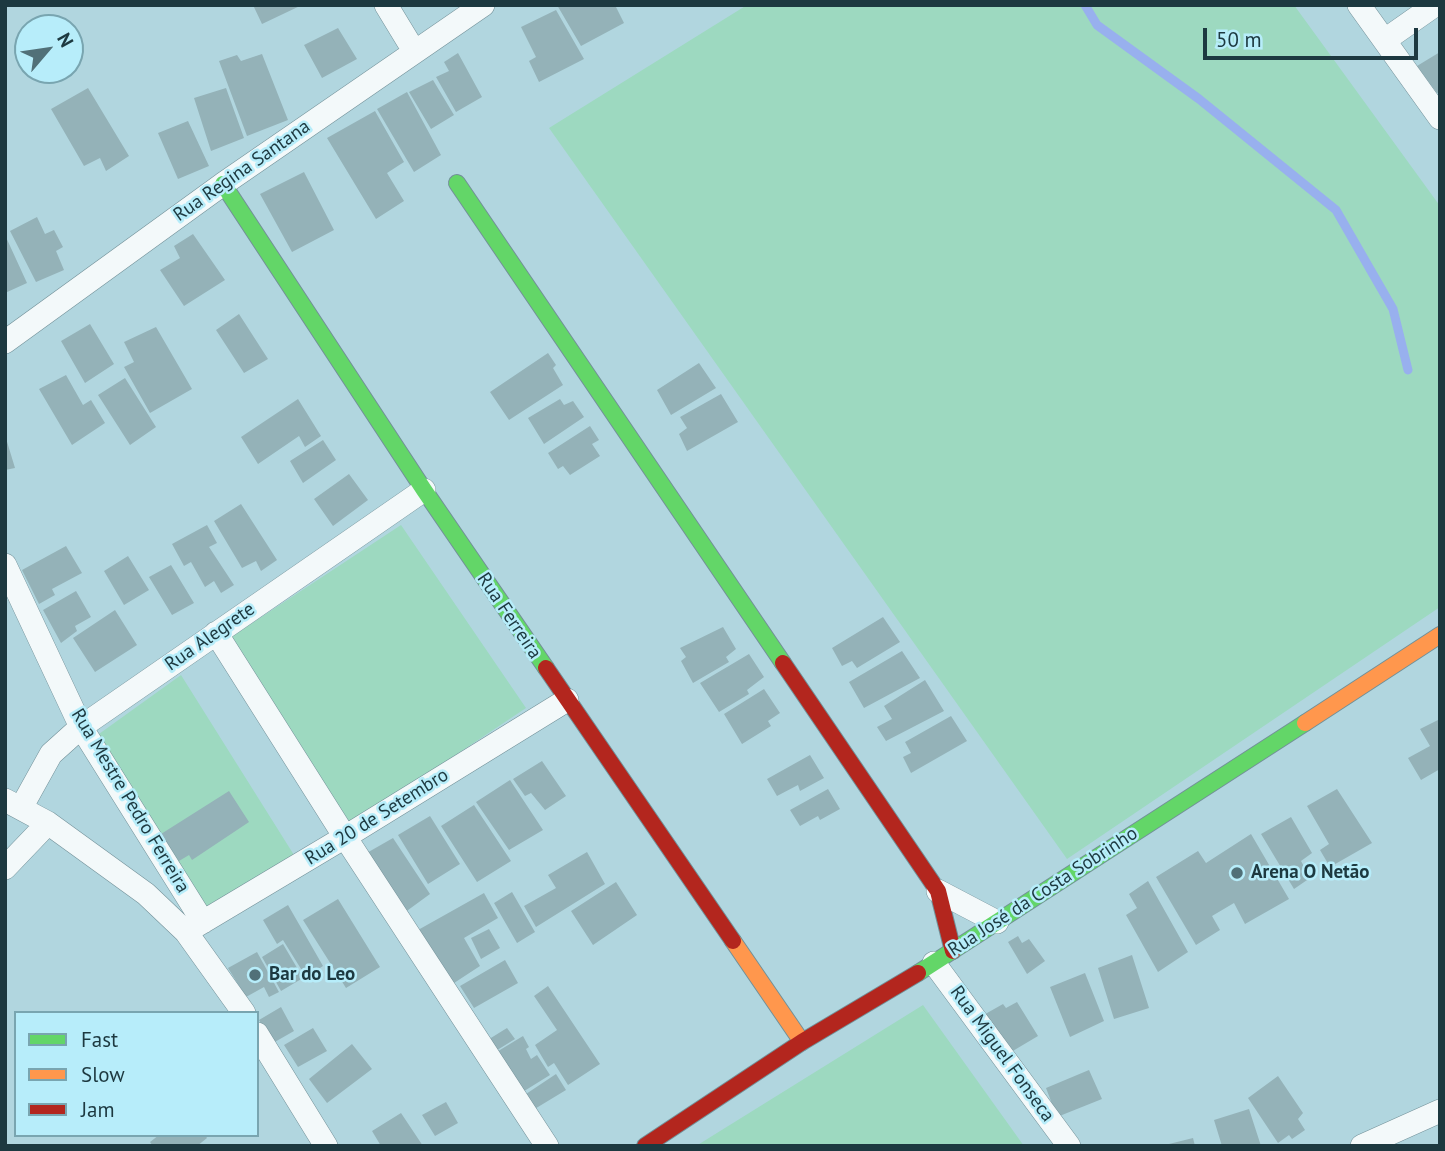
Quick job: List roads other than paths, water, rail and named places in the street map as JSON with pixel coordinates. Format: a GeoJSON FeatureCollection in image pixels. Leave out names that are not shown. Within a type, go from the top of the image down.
{"type":"FeatureCollection","features":[{"type":"Feature","properties":{"kind":"street"},"geometry":{"type":"LineString","coordinates":[[386,5],[414,51]]}},
{"type":"Feature","properties":{"kind":"street","name":"Rua Regina Santana"},"geometry":{"type":"LineString","coordinates":[[5,342],[223,184],[483,5]]}},
{"type":"Feature","properties":{"kind":"street"},"geometry":{"type":"LineString","coordinates":[[1359,5],[1440,118]]}},
{"type":"Feature","properties":{"kind":"street"},"geometry":{"type":"LineString","coordinates":[[1385,40],[1435,5]]}},
{"type":"Feature","properties":{"kind":"street"},"geometry":{"type":"LineString","coordinates":[[457,183],[938,891],[997,922]]}},
{"type":"Feature","properties":{"kind":"street","name":"Rua Ferreira"},"geometry":{"type":"LineString","coordinates":[[223,184],[424,490],[802,1042]]}},
{"type":"Feature","properties":{"kind":"street","name":"Rua Alegrete"},"geometry":{"type":"LineString","coordinates":[[13,804],[51,754],[81,727],[424,490]]}},
{"type":"Feature","properties":{"kind":"street","name":"Rua Mestre Pedro Ferreira"},"geometry":{"type":"LineString","coordinates":[[5,565],[81,727],[243,1011]]}},
{"type":"Feature","properties":{"kind":"street"},"geometry":{"type":"LineString","coordinates":[[216,633],[345,837],[547,1146]]}},
{"type":"Feature","properties":{"kind":"street","name":"Rua José da Costa Sobrinho"},"geometry":{"type":"LineString","coordinates":[[645,1146],[802,1042],[943,957],[1440,635]]}},
{"type":"Feature","properties":{"kind":"street","name":"Rua 20 de Setembro"},"geometry":{"type":"LineString","coordinates":[[195,927],[567,700]]}},
{"type":"Feature","properties":{"kind":"street"},"geometry":{"type":"LineString","coordinates":[[13,804],[48,823],[195,927]]}},
{"type":"Feature","properties":{"kind":"street"},"geometry":{"type":"LineString","coordinates":[[5,868],[48,823]]}},
{"type":"Feature","properties":{"kind":"street"},"geometry":{"type":"LineString","coordinates":[[938,891],[943,957]]}},
{"type":"Feature","properties":{"kind":"street","name":"Rua Miguel Fonseca"},"geometry":{"type":"LineString","coordinates":[[943,957],[1069,1146]]}},
{"type":"Feature","properties":{"kind":"street"},"geometry":{"type":"LineString","coordinates":[[259,1037],[326,1146]]}},
{"type":"Feature","properties":{"kind":"street"},"geometry":{"type":"LineString","coordinates":[[1362,1146],[1440,1111]]}},
{"type":"Feature","properties":{"kind":"waterway"},"geometry":{"type":"LineString","coordinates":[[1085,5],[1097,25],[1199,99],[1336,210],[1393,309],[1408,370]]}},
{"type":"Feature","properties":{"kind":"place","name":"Arena O Netão"},"geometry":{"type":"Point","coordinates":[1237,873]}},
{"type":"Feature","properties":{"kind":"place","name":"Bar do Leo"},"geometry":{"type":"Point","coordinates":[255,975]}}]}
